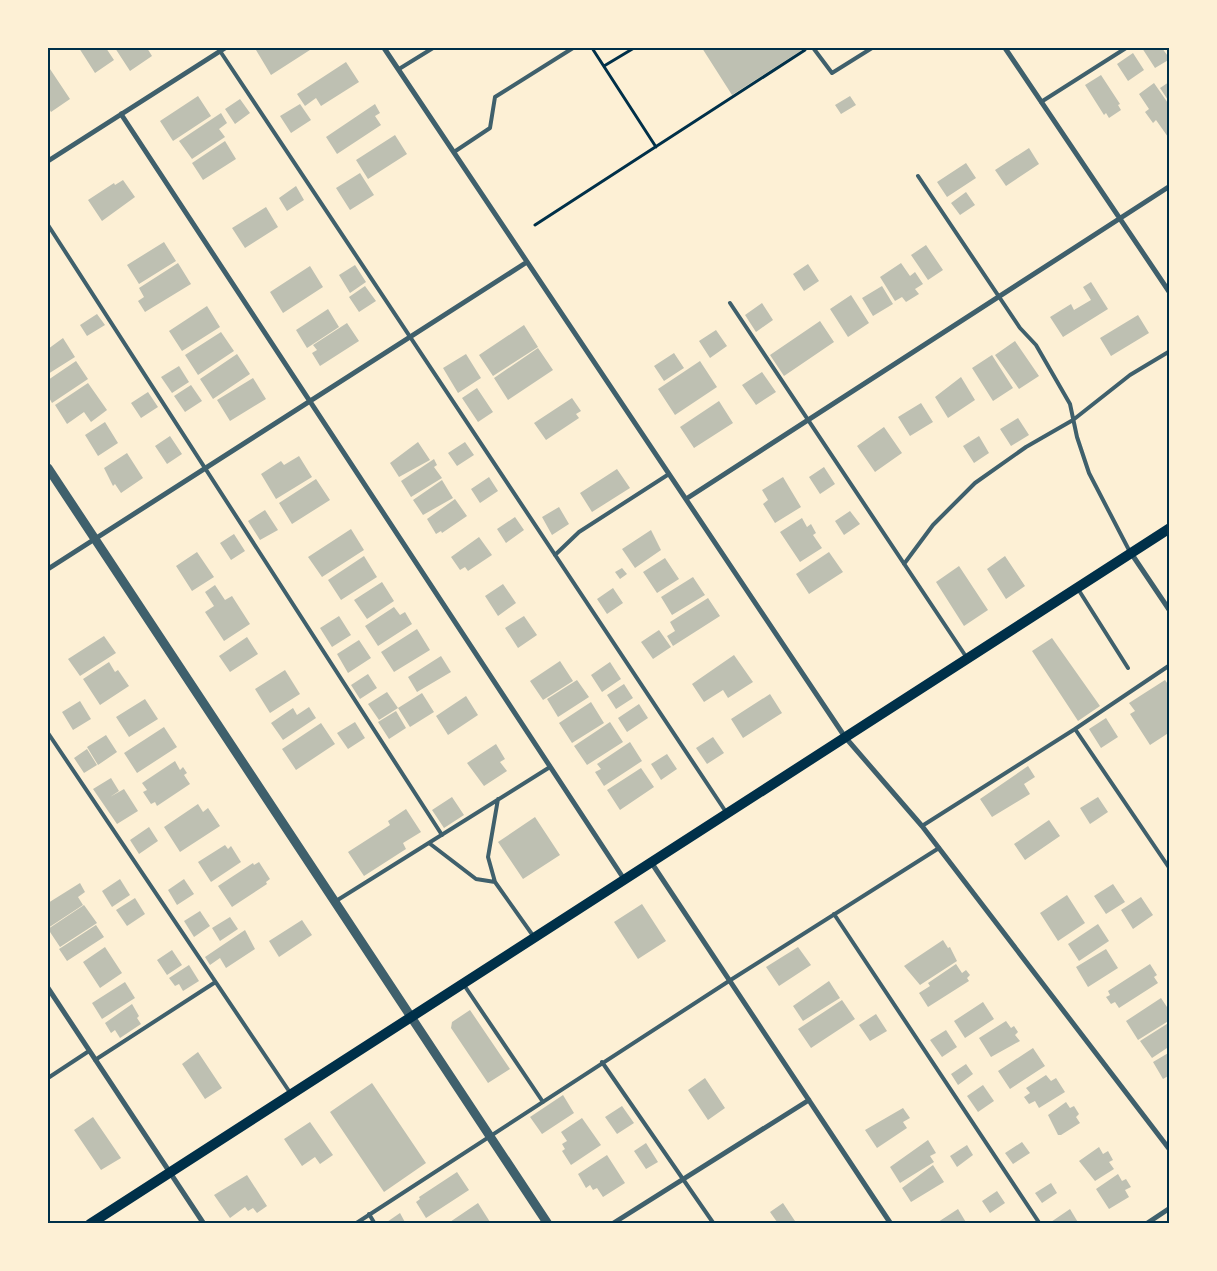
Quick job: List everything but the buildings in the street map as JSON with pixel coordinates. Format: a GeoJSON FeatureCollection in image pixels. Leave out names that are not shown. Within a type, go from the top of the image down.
{"type":"FeatureCollection","features":[{"type":"Feature","properties":{"kind":"main road"},"geometry":{"type":"LineString","coordinates":[[90,1224],[1170,528]]}},
{"type":"Feature","properties":{"kind":"street"},"geometry":{"type":"LineString","coordinates":[[384,48],[845,737],[922,826],[1170,1150]]}},
{"type":"Feature","properties":{"kind":"street"},"geometry":{"type":"LineString","coordinates":[[1005,48],[1170,293]]}},
{"type":"Feature","properties":{"kind":"street"},"geometry":{"type":"LineString","coordinates":[[48,161],[221,49]]}},
{"type":"Feature","properties":{"kind":"street"},"geometry":{"type":"LineString","coordinates":[[121,114],[624,879]]}},
{"type":"Feature","properties":{"kind":"street"},"geometry":{"type":"LineString","coordinates":[[686,499],[1170,186]]}},
{"type":"Feature","properties":{"kind":"street"},"geometry":{"type":"LineString","coordinates":[[48,569],[527,262]]}},
{"type":"Feature","properties":{"kind":"street"},"geometry":{"type":"LineString","coordinates":[[48,468],[548,1224]]}},
{"type":"Feature","properties":{"kind":"street"},"geometry":{"type":"LineString","coordinates":[[1131,553],[1170,611]]}},
{"type":"Feature","properties":{"kind":"street"},"geometry":{"type":"LineString","coordinates":[[651,862],[890,1224]]}},
{"type":"Feature","properties":{"kind":"street"},"geometry":{"type":"LineString","coordinates":[[48,988],[204,1224]]}},
{"type":"Feature","properties":{"kind":"street"},"geometry":{"type":"LineString","coordinates":[[612,1224],[809,1100]]}},
{"type":"Feature","properties":{"kind":"street"},"geometry":{"type":"LineString","coordinates":[[1146,1224],[1170,1208]]}},
{"type":"Feature","properties":{"kind":"lane"},"geometry":{"type":"LineString","coordinates":[[399,70],[433,48]]}},
{"type":"Feature","properties":{"kind":"lane"},"geometry":{"type":"LineString","coordinates":[[454,152],[490,128],[495,97],[573,48]]}},
{"type":"Feature","properties":{"kind":"lane"},"geometry":{"type":"LineString","coordinates":[[814,49],[832,73],[872,48]]}},
{"type":"Feature","properties":{"kind":"lane"},"geometry":{"type":"LineString","coordinates":[[1041,102],[1126,48]]}},
{"type":"Feature","properties":{"kind":"lane"},"geometry":{"type":"LineString","coordinates":[[221,49],[727,813]]}},
{"type":"Feature","properties":{"kind":"lane"},"geometry":{"type":"LineString","coordinates":[[918,176],[1020,328],[1036,345],[1070,404],[1089,473],[1131,553]]}},
{"type":"Feature","properties":{"kind":"lane"},"geometry":{"type":"LineString","coordinates":[[48,225],[442,835]]}},
{"type":"Feature","properties":{"kind":"lane"},"geometry":{"type":"LineString","coordinates":[[730,303],[967,658]]}},
{"type":"Feature","properties":{"kind":"lane"},"geometry":{"type":"LineString","coordinates":[[904,564],[933,525],[975,483],[1026,447],[1073,420],[1130,375],[1170,351]]}},
{"type":"Feature","properties":{"kind":"lane"},"geometry":{"type":"LineString","coordinates":[[555,555],[579,532],[669,474]]}},
{"type":"Feature","properties":{"kind":"lane"},"geometry":{"type":"LineString","coordinates":[[1076,588],[1128,668]]}},
{"type":"Feature","properties":{"kind":"lane"},"geometry":{"type":"LineString","coordinates":[[922,826],[1075,729],[1170,665]]}},
{"type":"Feature","properties":{"kind":"lane"},"geometry":{"type":"LineString","coordinates":[[1075,729],[1170,869]]}},
{"type":"Feature","properties":{"kind":"lane"},"geometry":{"type":"LineString","coordinates":[[48,733],[214,983],[291,1094]]}},
{"type":"Feature","properties":{"kind":"lane"},"geometry":{"type":"LineString","coordinates":[[335,902],[550,766]]}},
{"type":"Feature","properties":{"kind":"lane"},"geometry":{"type":"LineString","coordinates":[[498,799],[488,857],[494,882],[534,937]]}},
{"type":"Feature","properties":{"kind":"lane"},"geometry":{"type":"LineString","coordinates":[[429,843],[476,879],[494,882]]}},
{"type":"Feature","properties":{"kind":"lane"},"geometry":{"type":"LineString","coordinates":[[354,1224],[602,1062],[939,848]]}},
{"type":"Feature","properties":{"kind":"lane"},"geometry":{"type":"LineString","coordinates":[[834,914],[1040,1224]]}},
{"type":"Feature","properties":{"kind":"lane"},"geometry":{"type":"LineString","coordinates":[[95,1060],[214,983]]}},
{"type":"Feature","properties":{"kind":"lane"},"geometry":{"type":"LineString","coordinates":[[463,983],[543,1102]]}},
{"type":"Feature","properties":{"kind":"lane"},"geometry":{"type":"LineString","coordinates":[[48,1078],[89,1051]]}},
{"type":"Feature","properties":{"kind":"lane"},"geometry":{"type":"LineString","coordinates":[[602,1062],[714,1224]]}},
{"type":"Feature","properties":{"kind":"lane"},"geometry":{"type":"LineString","coordinates":[[369,1214],[375,1224]]}},
{"type":"Feature","properties":{"kind":"path"},"geometry":{"type":"LineString","coordinates":[[592,48],[656,147]]}},
{"type":"Feature","properties":{"kind":"path"},"geometry":{"type":"LineString","coordinates":[[604,66],[634,48]]}},
{"type":"Feature","properties":{"kind":"path"},"geometry":{"type":"LineString","coordinates":[[534,225],[809,48]]}}]}
